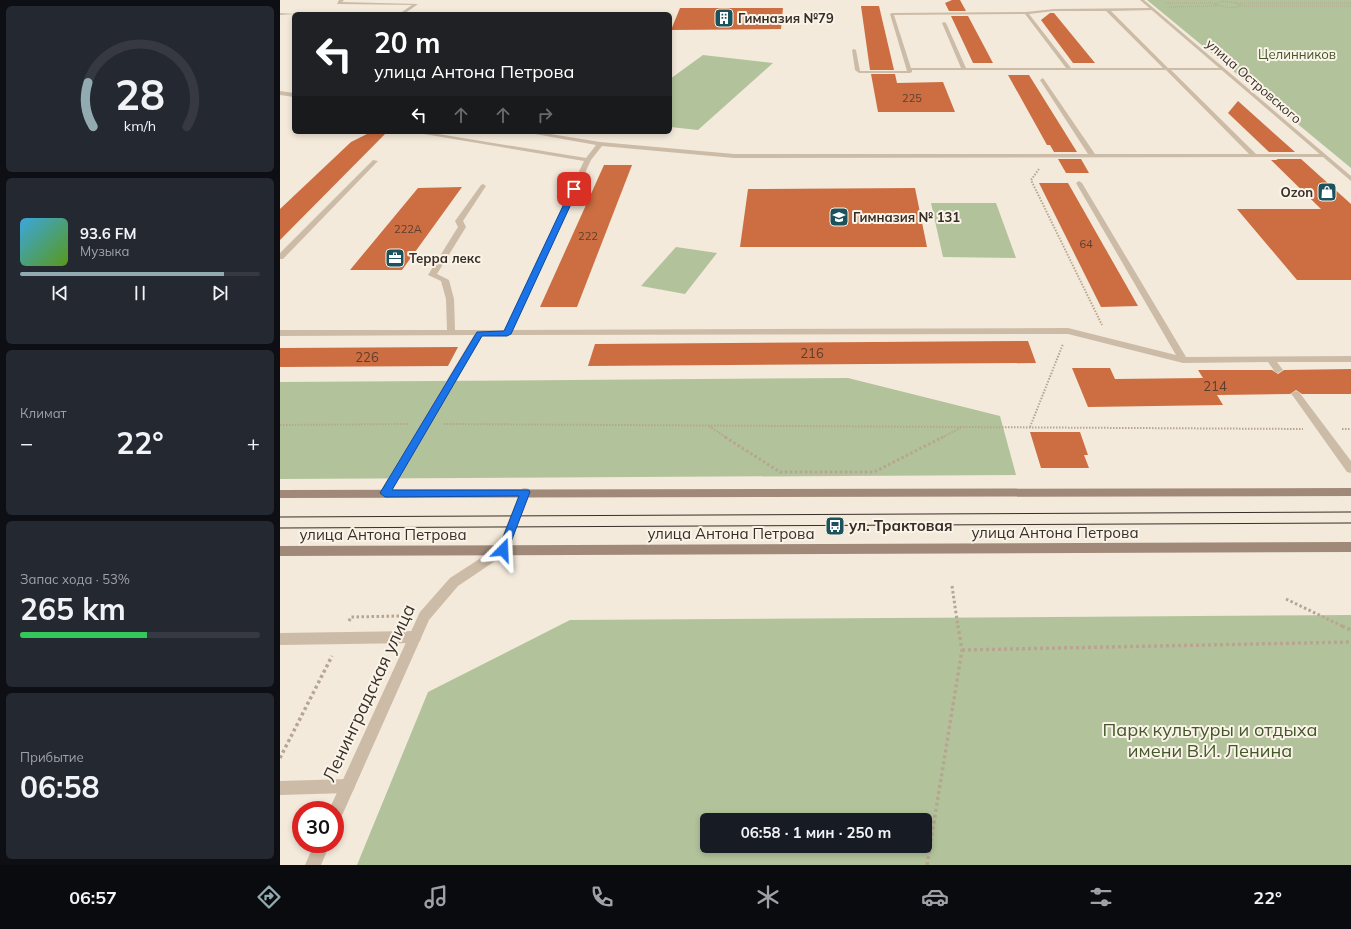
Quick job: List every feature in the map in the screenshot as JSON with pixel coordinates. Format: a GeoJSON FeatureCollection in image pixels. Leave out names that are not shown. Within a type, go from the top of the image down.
{"type":"FeatureCollection","features":[{"type":"Feature","properties":{"kind":"main road"},"geometry":{"type":"LineString","coordinates":[[280,494],[525,492],[1351,492]]}},
{"type":"Feature","properties":{"kind":"main road","name":"улица Антона Петрова"},"geometry":{"type":"LineString","coordinates":[[280,551],[1351,547]]}},
{"type":"Feature","properties":{"kind":"street"},"geometry":{"type":"LineString","coordinates":[[342,0],[338,4],[415,4]]}},
{"type":"Feature","properties":{"kind":"street"},"geometry":{"type":"LineString","coordinates":[[404,12],[421,0]]}},
{"type":"Feature","properties":{"kind":"street","name":"улица Островского"},"geometry":{"type":"LineString","coordinates":[[1142,0],[1351,179]]}},
{"type":"Feature","properties":{"kind":"street"},"geometry":{"type":"LineString","coordinates":[[854,50],[857,70],[859,72],[910,72],[892,14],[1026,13],[1054,10],[1153,9]]}},
{"type":"Feature","properties":{"kind":"street"},"geometry":{"type":"LineString","coordinates":[[1108,10],[1254,156]]}},
{"type":"Feature","properties":{"kind":"street"},"geometry":{"type":"LineString","coordinates":[[1026,13],[1069,68]]}},
{"type":"Feature","properties":{"kind":"street"},"geometry":{"type":"LineString","coordinates":[[280,14],[292,14]]}},
{"type":"Feature","properties":{"kind":"street"},"geometry":{"type":"LineString","coordinates":[[944,23],[964,68]]}},
{"type":"Feature","properties":{"kind":"street"},"geometry":{"type":"LineString","coordinates":[[909,68],[1222,69]]}},
{"type":"Feature","properties":{"kind":"street"},"geometry":{"type":"LineString","coordinates":[[1043,80],[1092,155]]}},
{"type":"Feature","properties":{"kind":"street"},"geometry":{"type":"LineString","coordinates":[[280,93],[292,95]]}},
{"type":"Feature","properties":{"kind":"street"},"geometry":{"type":"LineString","coordinates":[[428,134],[588,160]]}},
{"type":"Feature","properties":{"kind":"street"},"geometry":{"type":"LineString","coordinates":[[539,134],[600,144],[734,156],[1324,156]]}},
{"type":"Feature","properties":{"kind":"street"},"geometry":{"type":"LineString","coordinates":[[507,334],[588,160],[600,144]]}},
{"type":"Feature","properties":{"kind":"street"},"geometry":{"type":"LineString","coordinates":[[280,257],[375,161]]}},
{"type":"Feature","properties":{"kind":"street"},"geometry":{"type":"LineString","coordinates":[[1079,183],[1183,360]]}},
{"type":"Feature","properties":{"kind":"street"},"geometry":{"type":"LineString","coordinates":[[451,332],[450,299],[445,280],[432,275],[462,227],[459,222],[483,186]]}},
{"type":"Feature","properties":{"kind":"street"},"geometry":{"type":"LineString","coordinates":[[280,333],[451,332],[507,334],[1068,331],[1183,360],[1351,359]]}},
{"type":"Feature","properties":{"kind":"street"},"geometry":{"type":"LineString","coordinates":[[385,493],[480,333]]}},
{"type":"Feature","properties":{"kind":"street"},"geometry":{"type":"LineString","coordinates":[[1270,360],[1278,370]]}},
{"type":"Feature","properties":{"kind":"street"},"geometry":{"type":"LineString","coordinates":[[1296,394],[1351,469]]}},
{"type":"Feature","properties":{"kind":"street"},"geometry":{"type":"LineString","coordinates":[[503,550],[525,492]]}},
{"type":"Feature","properties":{"kind":"street","name":"Ленинградская улица"},"geometry":{"type":"LineString","coordinates":[[341,801],[424,616],[454,582],[503,550]]}},
{"type":"Feature","properties":{"kind":"street"},"geometry":{"type":"LineString","coordinates":[[280,639],[415,637]]}},
{"type":"Feature","properties":{"kind":"street"},"geometry":{"type":"LineString","coordinates":[[280,788],[348,786]]}},
{"type":"Feature","properties":{"kind":"street"},"geometry":{"type":"LineString","coordinates":[[313,865],[318,853]]}},
{"type":"Feature","properties":{"kind":"path"},"geometry":{"type":"LineString","coordinates":[[1333,0],[1351,10]]}},
{"type":"Feature","properties":{"kind":"path"},"geometry":{"type":"LineString","coordinates":[[1345,0],[1351,3]]}},
{"type":"Feature","properties":{"kind":"path"},"geometry":{"type":"LineString","coordinates":[[1165,3],[1214,3],[1223,1],[1236,3],[1351,3]]}},
{"type":"Feature","properties":{"kind":"path"},"geometry":{"type":"LineString","coordinates":[[1214,3],[1219,6]]}},
{"type":"Feature","properties":{"kind":"path"},"geometry":{"type":"LineString","coordinates":[[1236,3],[1241,6]]}},
{"type":"Feature","properties":{"kind":"path"},"geometry":{"type":"LineString","coordinates":[[1163,7],[1219,6],[1234,8],[1241,6],[1351,6]]}},
{"type":"Feature","properties":{"kind":"path"},"geometry":{"type":"LineString","coordinates":[[1056,155],[1040,167],[1031,180],[1110,342]]}},
{"type":"Feature","properties":{"kind":"path"},"geometry":{"type":"LineString","coordinates":[[1030,427],[1068,331]]}},
{"type":"Feature","properties":{"kind":"path"},"geometry":{"type":"LineString","coordinates":[[280,425],[425,424],[1351,429]]}},
{"type":"Feature","properties":{"kind":"path"},"geometry":{"type":"LineString","coordinates":[[708,426],[780,472],[874,472],[962,427]]}},
{"type":"Feature","properties":{"kind":"path"},"geometry":{"type":"LineString","coordinates":[[927,865],[962,650],[952,586]]}},
{"type":"Feature","properties":{"kind":"path"},"geometry":{"type":"LineString","coordinates":[[1286,599],[1351,630]]}},
{"type":"Feature","properties":{"kind":"path"},"geometry":{"type":"LineString","coordinates":[[280,758],[351,617],[400,616]]}},
{"type":"Feature","properties":{"kind":"path"},"geometry":{"type":"LineString","coordinates":[[962,650],[1351,642]]}},
{"type":"Feature","properties":{"kind":"green space","name":"Целинников"},"geometry":{"type":"Polygon","coordinates":[[[1147,0],[1351,0],[1351,168],[1147,0]]]}},
{"type":"Feature","properties":{"kind":"green space"},"geometry":{"type":"Polygon","coordinates":[[[703,55],[773,63],[698,130],[672,127],[672,78],[703,55]]]}},
{"type":"Feature","properties":{"kind":"green space"},"geometry":{"type":"Polygon","coordinates":[[[931,203],[996,203],[1016,258],[943,257],[931,203]]]}},
{"type":"Feature","properties":{"kind":"green space"},"geometry":{"type":"Polygon","coordinates":[[[676,247],[717,253],[685,294],[641,286],[676,247]]]}},
{"type":"Feature","properties":{"kind":"green space"},"geometry":{"type":"Polygon","coordinates":[[[848,378],[1000,416],[1016,475],[280,479],[280,382],[848,378]]]}},
{"type":"Feature","properties":{"kind":"green space","name":"Парк культуры и отдыха имени В.И. Ленина"},"geometry":{"type":"Polygon","coordinates":[[[1351,615],[1351,865],[357,865],[428,692],[570,620],[1351,615]]]}},
{"type":"Feature","properties":{"kind":"building"},"geometry":{"type":"Polygon","coordinates":[[[952,0],[960,0],[966,11],[949,11],[945,3],[952,0]]]}},
{"type":"Feature","properties":{"kind":"building"},"geometry":{"type":"Polygon","coordinates":[[[861,6],[879,6],[894,70],[870,70],[861,6]]]}},
{"type":"Feature","properties":{"kind":"building"},"geometry":{"type":"Polygon","coordinates":[[[680,8],[783,8],[781,29],[672,30],[680,8]]]}},
{"type":"Feature","properties":{"kind":"building"},"geometry":{"type":"Polygon","coordinates":[[[1050,13],[1054,13],[1095,63],[1073,63],[1041,20],[1050,13]]]}},
{"type":"Feature","properties":{"kind":"building"},"geometry":{"type":"Polygon","coordinates":[[[951,16],[968,16],[993,63],[973,63],[951,16]]]}},
{"type":"Feature","properties":{"kind":"building"},"geometry":{"type":"Polygon","coordinates":[[[871,74],[895,74],[897,83],[943,82],[955,112],[878,112],[871,74]]]}},
{"type":"Feature","properties":{"kind":"building"},"geometry":{"type":"Polygon","coordinates":[[[1008,75],[1029,75],[1077,152],[1054,152],[1050,145],[1047,145],[1008,75]]]}},
{"type":"Feature","properties":{"kind":"building"},"geometry":{"type":"Polygon","coordinates":[[[1238,101],[1295,152],[1269,152],[1228,113],[1238,101]]]}},
{"type":"Feature","properties":{"kind":"building"},"geometry":{"type":"Polygon","coordinates":[[[367,134],[385,134],[280,240],[280,209],[351,142],[367,134]]]}},
{"type":"Feature","properties":{"kind":"building"},"geometry":{"type":"Polygon","coordinates":[[[1058,159],[1081,159],[1089,173],[1066,173],[1058,159]]]}},
{"type":"Feature","properties":{"kind":"building"},"geometry":{"type":"Polygon","coordinates":[[[1276,159],[1301,159],[1351,204],[1351,280],[1297,280],[1237,209],[1321,209],[1271,160],[1278,160],[1276,159]]]}},
{"type":"Feature","properties":{"kind":"building"},"geometry":{"type":"Polygon","coordinates":[[[604,165],[632,165],[577,307],[540,307],[604,165]]]}},
{"type":"Feature","properties":{"kind":"building"},"geometry":{"type":"Polygon","coordinates":[[[1039,183],[1068,183],[1138,306],[1101,307],[1039,183]]]}},
{"type":"Feature","properties":{"kind":"building"},"geometry":{"type":"Polygon","coordinates":[[[462,187],[402,270],[350,270],[418,188],[462,187]]]}},
{"type":"Feature","properties":{"kind":"building"},"geometry":{"type":"Polygon","coordinates":[[[915,188],[927,247],[740,247],[748,189],[915,188]]]}},
{"type":"Feature","properties":{"kind":"building"},"geometry":{"type":"Polygon","coordinates":[[[1028,341],[1036,363],[588,366],[595,344],[1028,341]]]}},
{"type":"Feature","properties":{"kind":"building"},"geometry":{"type":"Polygon","coordinates":[[[458,347],[448,366],[280,367],[280,348],[458,347]]]}},
{"type":"Feature","properties":{"kind":"building"},"geometry":{"type":"Polygon","coordinates":[[[1072,368],[1110,368],[1115,379],[1203,378],[1198,370],[1272,370],[1278,374],[1284,370],[1351,369],[1351,394],[1302,394],[1296,390],[1290,394],[1217,395],[1223,405],[1088,407],[1072,368]]]}},
{"type":"Feature","properties":{"kind":"building"},"geometry":{"type":"Polygon","coordinates":[[[1030,432],[1080,432],[1088,455],[1084,455],[1089,468],[1041,468],[1030,432]]]}},
{"type":"Feature","properties":{"kind":"tram line"},"geometry":{"type":"LineString","coordinates":[[280,517],[1351,512]]}},
{"type":"Feature","properties":{"kind":"tram line"},"geometry":{"type":"LineString","coordinates":[[280,528],[1351,523]]}},
{"type":"Feature","properties":{"kind":"place","name":"Гимназия №79"},"geometry":{"type":"Point","coordinates":[724,18]}},
{"type":"Feature","properties":{"kind":"place","name":"Ozon"},"geometry":{"type":"Point","coordinates":[1327,192]}},
{"type":"Feature","properties":{"kind":"place","name":"Гимназия № 131"},"geometry":{"type":"Point","coordinates":[839,217]}},
{"type":"Feature","properties":{"kind":"place","name":"Терра лекс"},"geometry":{"type":"Point","coordinates":[395,258]}},
{"type":"Feature","properties":{"kind":"place","name":"ул. Трактовая"},"geometry":{"type":"Point","coordinates":[835,526]}},
{"type":"Feature","properties":{"kind":"route"},"geometry":{"type":"LineString","coordinates":[[503,550],[525,492],[385,493],[480,333],[507,334],[574,189]]}}]}
